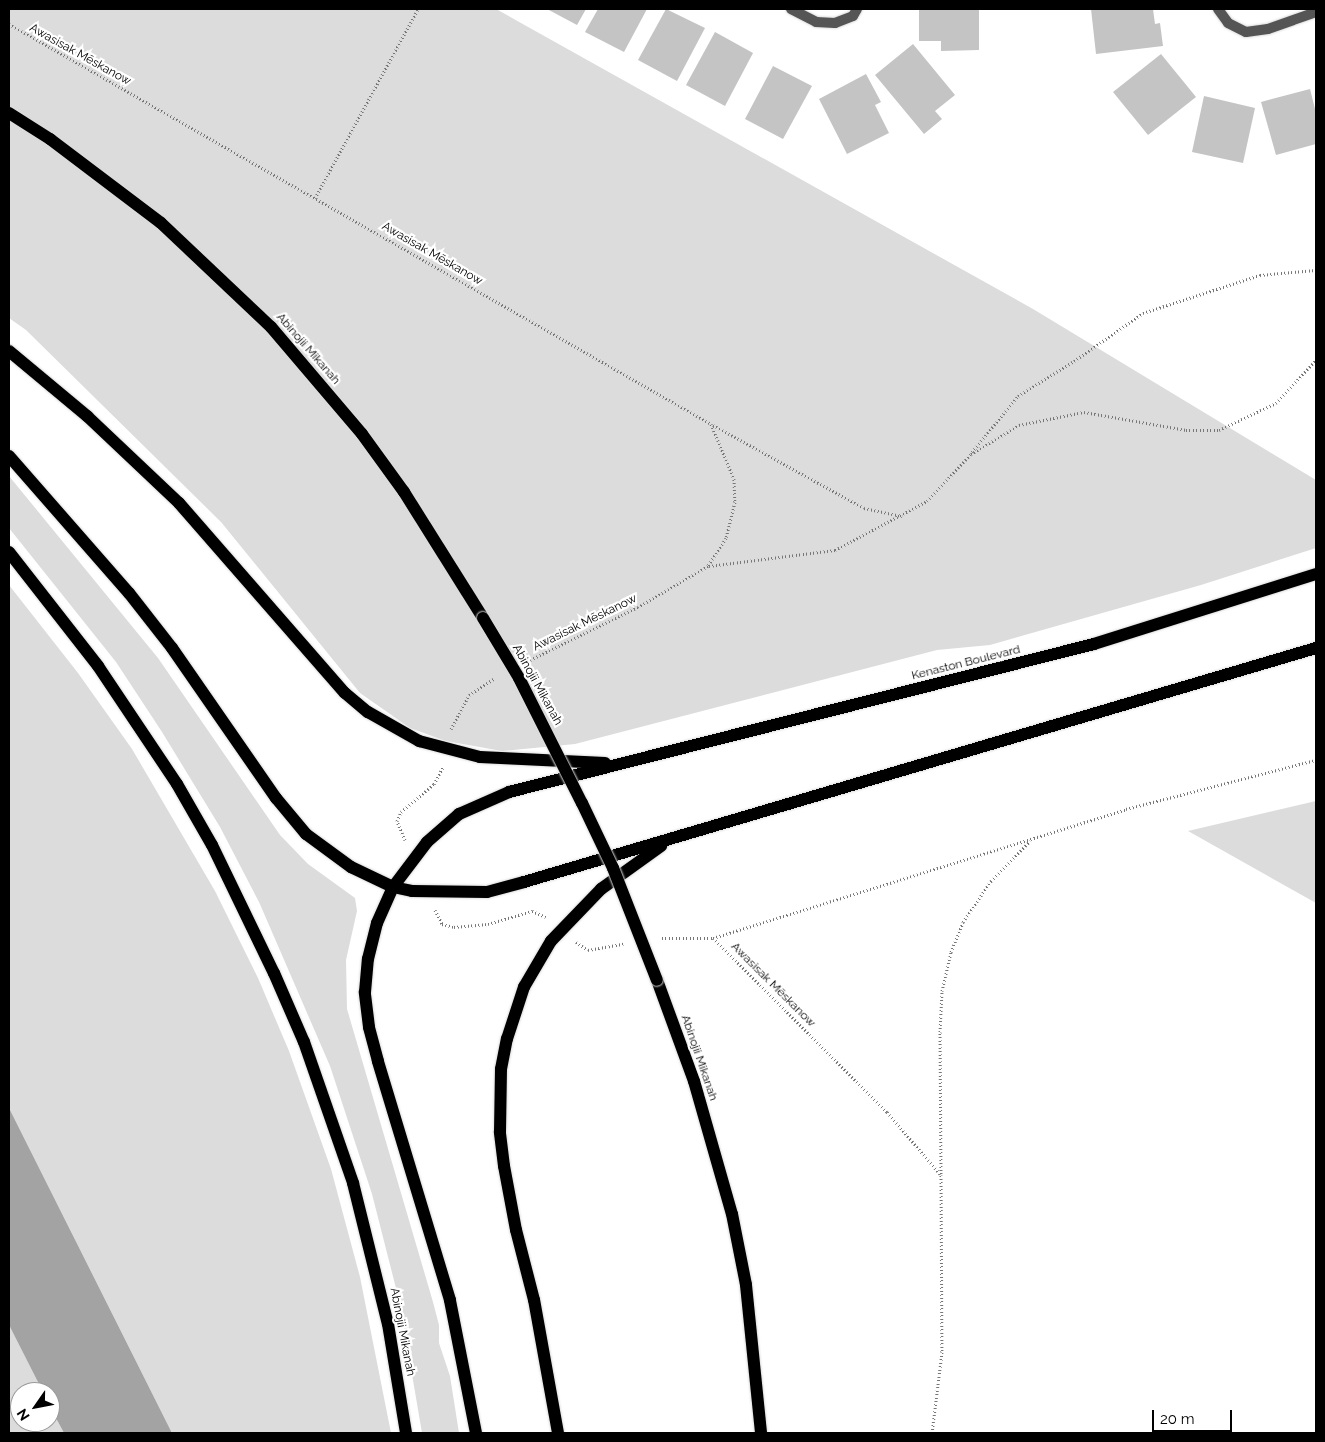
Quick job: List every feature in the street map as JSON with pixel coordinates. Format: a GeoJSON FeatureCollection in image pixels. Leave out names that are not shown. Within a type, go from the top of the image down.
{"type":"FeatureCollection","features":[{"type":"Feature","properties":{"kind":"main road","name":"Abinojii Mikanah"},"geometry":{"type":"LineString","coordinates":[[9,113],[50,139],[161,223],[271,327],[368,441],[409,500],[518,678],[613,868],[657,980],[715,1148],[732,1214],[746,1285],[761,1433]]}},
{"type":"Feature","properties":{"kind":"main road"},"geometry":{"type":"LineString","coordinates":[[9,351],[86,416],[179,503],[345,693],[401,733],[449,750],[496,759],[618,764]]}},
{"type":"Feature","properties":{"kind":"main road"},"geometry":{"type":"LineString","coordinates":[[9,456],[105,563],[166,640],[291,817],[325,851],[393,886],[429,894],[486,892],[672,840],[1316,648]]}},
{"type":"Feature","properties":{"kind":"main road","name":"Abinojii Mikanah"},"geometry":{"type":"LineString","coordinates":[[9,552],[98,666],[172,777],[212,845],[274,973],[307,1051],[352,1183],[388,1324],[406,1433]]}},
{"type":"Feature","properties":{"kind":"main road","name":"Kenaston Boulevard"},"geometry":{"type":"LineString","coordinates":[[476,1433],[458,1337],[443,1274],[369,1027],[365,992],[368,959],[377,923],[393,886],[413,858],[442,828],[471,807],[509,792],[1094,644],[1316,574]]}},
{"type":"Feature","properties":{"kind":"main road"},"geometry":{"type":"LineString","coordinates":[[558,1433],[534,1300],[505,1175],[500,1099],[501,1069],[514,1014],[535,965],[560,928],[601,889],[672,840]]}},
{"type":"Feature","properties":{"kind":"street"},"geometry":{"type":"LineString","coordinates":[[791,9],[816,22],[835,23],[853,16],[857,9]]}},
{"type":"Feature","properties":{"kind":"street"},"geometry":{"type":"LineString","coordinates":[[1218,9],[1228,23],[1246,32],[1268,29],[1316,12]]}},
{"type":"Feature","properties":{"kind":"path"},"geometry":{"type":"LineString","coordinates":[[315,198],[418,9]]}},
{"type":"Feature","properties":{"kind":"path","name":"Awasisak Mēskanow"},"geometry":{"type":"LineString","coordinates":[[9,24],[711,424],[734,479],[735,502],[726,538],[708,566],[638,607],[527,662]]}},
{"type":"Feature","properties":{"kind":"path"},"geometry":{"type":"LineString","coordinates":[[708,566],[835,550],[927,501],[971,454],[1018,396],[1074,361],[1143,313],[1260,275],[1316,270]]}},
{"type":"Feature","properties":{"kind":"path"},"geometry":{"type":"LineString","coordinates":[[971,454],[1019,425],[1084,412],[1186,430],[1219,430],[1276,403],[1316,360]]}},
{"type":"Feature","properties":{"kind":"path"},"geometry":{"type":"LineString","coordinates":[[711,424],[864,508],[902,516]]}},
{"type":"Feature","properties":{"kind":"path"},"geometry":{"type":"LineString","coordinates":[[413,858],[398,826],[398,816],[439,778],[449,750],[452,724],[469,695],[502,674]]}},
{"type":"Feature","properties":{"kind":"path"},"geometry":{"type":"LineString","coordinates":[[713,938],[1126,809],[1316,760]]}},
{"type":"Feature","properties":{"kind":"path"},"geometry":{"type":"LineString","coordinates":[[932,1433],[942,1352],[942,991],[951,952],[963,922],[991,881],[1033,839]]}},
{"type":"Feature","properties":{"kind":"path"},"geometry":{"type":"LineString","coordinates":[[429,894],[439,919],[446,926],[488,924],[532,911],[545,915],[588,950],[631,943]]}},
{"type":"Feature","properties":{"kind":"path","name":"Awasisak Mēskanow"},"geometry":{"type":"LineString","coordinates":[[659,939],[713,938],[887,1112],[941,1175]]}},
{"type":"Feature","properties":{"kind":"shaded area"},"geometry":{"type":"Polygon","coordinates":[[[9,9],[496,9],[1033,309],[1316,480],[1316,548],[1201,585],[990,645],[937,650],[575,744],[502,751],[446,741],[410,728],[360,693],[221,522],[26,330],[9,318],[9,9]]]}},
{"type":"Feature","properties":{"kind":"shaded area"},"geometry":{"type":"Polygon","coordinates":[[[9,476],[158,658],[280,835],[308,864],[355,898],[357,911],[346,960],[347,1009],[433,1302],[439,1325],[439,1343],[450,1376],[459,1433],[422,1433],[400,1304],[372,1194],[330,1066],[259,902],[220,827],[162,732],[116,662],[9,528],[9,476]]]}},
{"type":"Feature","properties":{"kind":"shaded area"},"geometry":{"type":"Polygon","coordinates":[[[9,585],[78,673],[132,749],[215,891],[258,978],[289,1051],[331,1169],[360,1277],[391,1433],[172,1433],[9,1108],[9,585]]]}},
{"type":"Feature","properties":{"kind":"shaded area"},"geometry":{"type":"Polygon","coordinates":[[[1316,801],[1316,903],[1188,831],[1316,801]]]}},
{"type":"Feature","properties":{"kind":"shaded area"},"geometry":{"type":"Polygon","coordinates":[[[9,1108],[172,1433],[64,1433],[60,1426],[60,1382],[38,1382],[9,1325],[9,1108]]]}},
{"type":"Feature","properties":{"kind":"shaded area"},"geometry":{"type":"Polygon","coordinates":[[[9,1325],[38,1382],[10,1382],[10,1432],[60,1432],[60,1426],[64,1433],[9,1433],[9,1325]]]}},
{"type":"Feature","properties":{"kind":"building"},"geometry":{"type":"Polygon","coordinates":[[[547,9],[586,9],[577,25],[547,9]]]}},
{"type":"Feature","properties":{"kind":"building"},"geometry":{"type":"Polygon","coordinates":[[[598,9],[647,9],[624,52],[585,32],[598,9]]]}},
{"type":"Feature","properties":{"kind":"building"},"geometry":{"type":"Polygon","coordinates":[[[666,9],[705,28],[677,81],[638,60],[666,9]]]}},
{"type":"Feature","properties":{"kind":"building"},"geometry":{"type":"Polygon","coordinates":[[[919,9],[979,9],[979,50],[941,51],[941,41],[919,41],[919,9]]]}},
{"type":"Feature","properties":{"kind":"building"},"geometry":{"type":"Polygon","coordinates":[[[1091,9],[1153,9],[1155,24],[1160,23],[1163,46],[1096,54],[1091,9]]]}},
{"type":"Feature","properties":{"kind":"building"},"geometry":{"type":"Polygon","coordinates":[[[715,32],[753,53],[725,106],[686,85],[715,32]]]}},
{"type":"Feature","properties":{"kind":"building"},"geometry":{"type":"Polygon","coordinates":[[[913,44],[955,95],[935,111],[942,119],[924,134],[875,75],[913,44]]]}},
{"type":"Feature","properties":{"kind":"building"},"geometry":{"type":"Polygon","coordinates":[[[1161,54],[1196,97],[1148,135],[1113,92],[1161,54]]]}},
{"type":"Feature","properties":{"kind":"building"},"geometry":{"type":"Polygon","coordinates":[[[773,66],[812,86],[783,139],[745,119],[773,66]]]}},
{"type":"Feature","properties":{"kind":"building"},"geometry":{"type":"Polygon","coordinates":[[[866,74],[881,102],[875,105],[889,133],[847,154],[819,99],[866,74]]]}},
{"type":"Feature","properties":{"kind":"building"},"geometry":{"type":"Polygon","coordinates":[[[1310,89],[1316,113],[1316,144],[1276,155],[1261,102],[1310,89]]]}},
{"type":"Feature","properties":{"kind":"building"},"geometry":{"type":"Polygon","coordinates":[[[1204,96],[1255,108],[1243,163],[1192,152],[1204,96]]]}}]}
